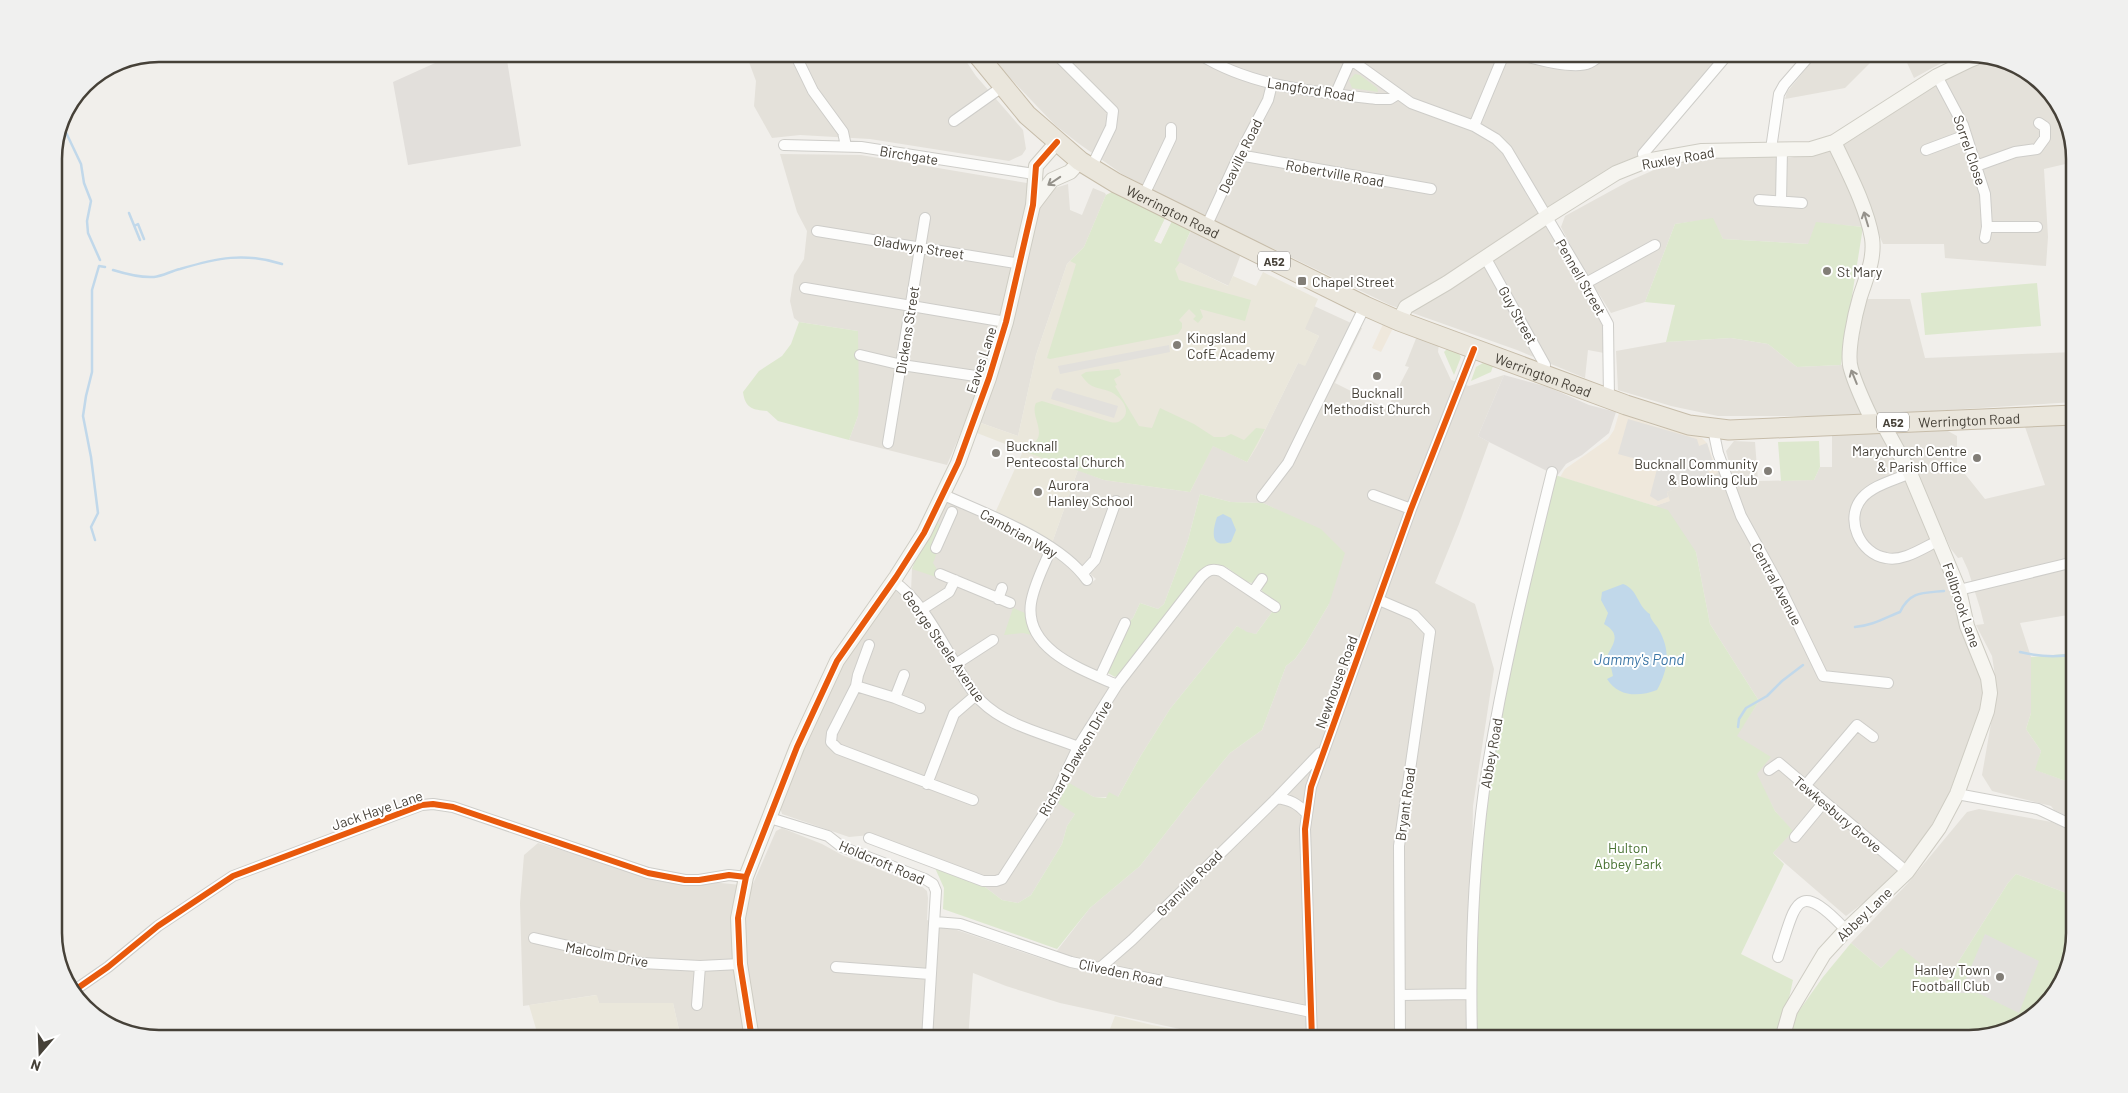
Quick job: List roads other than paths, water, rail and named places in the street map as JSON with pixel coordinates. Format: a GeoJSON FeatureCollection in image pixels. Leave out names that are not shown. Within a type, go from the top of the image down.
{"type":"FeatureCollection","features":[{"type":"Feature","properties":{"kind":"highway","name":"Werrington Road"},"geometry":{"type":"LineString","coordinates":[[983,63],[1027,115],[1057,142],[1086,165],[1143,196],[1399,321],[1609,399],[1670,419],[1713,429],[1749,430],[1878,422],[2065,415]]}},
{"type":"Feature","properties":{"kind":"street"},"geometry":{"type":"LineString","coordinates":[[1064,62],[1113,111],[1111,127],[1086,165]]}},
{"type":"Feature","properties":{"kind":"street","name":"Langford Road"},"geometry":{"type":"LineString","coordinates":[[1214,62],[1272,84],[1382,99],[1390,99],[1398,94]]}},
{"type":"Feature","properties":{"kind":"street"},"geometry":{"type":"LineString","coordinates":[[1336,93],[1345,62]]}},
{"type":"Feature","properties":{"kind":"street","name":"Pennell Street"},"geometry":{"type":"LineString","coordinates":[[1354,62],[1413,104],[1474,126],[1496,139],[1507,150],[1586,282],[1608,324],[1609,399]]}},
{"type":"Feature","properties":{"kind":"street"},"geometry":{"type":"LineString","coordinates":[[1474,126],[1501,62]]}},
{"type":"Feature","properties":{"kind":"street"},"geometry":{"type":"LineString","coordinates":[[1556,62],[1588,64],[1591,62]]}},
{"type":"Feature","properties":{"kind":"street"},"geometry":{"type":"LineString","coordinates":[[1646,161],[1643,154],[1721,62]]}},
{"type":"Feature","properties":{"kind":"street"},"geometry":{"type":"LineString","coordinates":[[1781,201],[1777,150],[1779,94],[1784,84],[1804,62]]}},
{"type":"Feature","properties":{"kind":"street","name":"Ruxley Road"},"geometry":{"type":"LineString","coordinates":[[1399,321],[1406,307],[1448,283],[1546,217],[1616,174],[1646,161],[1702,151],[1811,149],[1834,142],[1938,76],[1964,62]]}},
{"type":"Feature","properties":{"kind":"street"},"geometry":{"type":"LineString","coordinates":[[798,63],[813,91],[843,132],[846,146]]}},
{"type":"Feature","properties":{"kind":"street","name":"Sorrel Close"},"geometry":{"type":"LineString","coordinates":[[1938,76],[1955,108],[1966,135],[1985,194],[1986,233],[2037,227]]}},
{"type":"Feature","properties":{"kind":"street","name":"Deaville Road"},"geometry":{"type":"LineString","coordinates":[[1206,227],[1239,155],[1268,100],[1272,84]]}},
{"type":"Feature","properties":{"kind":"street"},"geometry":{"type":"LineString","coordinates":[[954,121],[1002,87]]}},
{"type":"Feature","properties":{"kind":"street"},"geometry":{"type":"LineString","coordinates":[[1976,166],[2015,152],[2037,149],[2044,138],[2045,126],[2039,123]]}},
{"type":"Feature","properties":{"kind":"street"},"geometry":{"type":"LineString","coordinates":[[1143,196],[1171,138],[1171,128]]}},
{"type":"Feature","properties":{"kind":"street"},"geometry":{"type":"LineString","coordinates":[[1926,150],[1966,135]]}},
{"type":"Feature","properties":{"kind":"street","name":"Eaves Lane"},"geometry":{"type":"LineString","coordinates":[[751,1030],[740,964],[738,918],[746,878],[806,726],[837,661],[895,579],[944,495],[958,463],[989,378],[1006,322],[1021,264],[1033,205],[1036,166],[1041,158],[1057,142]]}},
{"type":"Feature","properties":{"kind":"street","name":"Fellbrook Lane"},"geometry":{"type":"LineString","coordinates":[[1834,142],[1858,197],[1872,238],[1872,256],[1869,273],[1859,299],[1850,353],[1850,368],[1878,422],[1910,473],[1940,540],[1959,590],[1967,626],[1988,678],[1990,693],[1984,724],[1957,794]]}},
{"type":"Feature","properties":{"kind":"street","name":"Birchgate"},"geometry":{"type":"LineString","coordinates":[[784,145],[846,146],[1034,174]]}},
{"type":"Feature","properties":{"kind":"street","name":"Robertville Road"},"geometry":{"type":"LineString","coordinates":[[1239,155],[1431,189]]}},
{"type":"Feature","properties":{"kind":"street","name":"Eaves Lane"},"geometry":{"type":"LineString","coordinates":[[1033,205],[1052,180],[1086,165]]}},
{"type":"Feature","properties":{"kind":"street"},"geometry":{"type":"LineString","coordinates":[[1759,200],[1802,203]]}},
{"type":"Feature","properties":{"kind":"street","name":"Dickens Street"},"geometry":{"type":"LineString","coordinates":[[888,442],[925,218]]}},
{"type":"Feature","properties":{"kind":"street","name":"Gladwyn Street"},"geometry":{"type":"LineString","coordinates":[[817,231],[1021,264]]}},
{"type":"Feature","properties":{"kind":"street"},"geometry":{"type":"LineString","coordinates":[[1586,282],[1655,245]]}},
{"type":"Feature","properties":{"kind":"street","name":"Guy Street"},"geometry":{"type":"LineString","coordinates":[[1485,257],[1545,366],[1543,375]]}},
{"type":"Feature","properties":{"kind":"street"},"geometry":{"type":"LineString","coordinates":[[805,288],[1006,322]]}},
{"type":"Feature","properties":{"kind":"street"},"geometry":{"type":"LineString","coordinates":[[1262,497],[1288,463],[1365,306]]}},
{"type":"Feature","properties":{"kind":"street","name":"Newhouse Road"},"geometry":{"type":"LineString","coordinates":[[1312,1030],[1304,829],[1311,786],[1411,509],[1474,349]]}},
{"type":"Feature","properties":{"kind":"street"},"geometry":{"type":"LineString","coordinates":[[860,355],[902,365],[989,378]]}},
{"type":"Feature","properties":{"kind":"street","name":"Central Avenue"},"geometry":{"type":"LineString","coordinates":[[1713,429],[1718,453],[1741,516],[1779,585],[1822,676],[1888,683]]}},
{"type":"Feature","properties":{"kind":"street","name":"Abbey Road"},"geometry":{"type":"LineString","coordinates":[[1472,1030],[1471,994],[1475,887],[1484,790],[1511,641],[1552,472]]}},
{"type":"Feature","properties":{"kind":"street"},"geometry":{"type":"LineString","coordinates":[[1910,473],[1873,489],[1862,498],[1856,510],[1855,524],[1857,534],[1862,545],[1874,554],[1886,558],[1900,558],[1940,540]]}},
{"type":"Feature","properties":{"kind":"street"},"geometry":{"type":"LineString","coordinates":[[1373,494],[1411,509]]}},
{"type":"Feature","properties":{"kind":"street","name":"Cambrian Way"},"geometry":{"type":"LineString","coordinates":[[944,495],[1011,526],[1051,548],[1085,576],[1095,560],[1116,501]]}},
{"type":"Feature","properties":{"kind":"street"},"geometry":{"type":"LineString","coordinates":[[936,548],[952,512]]}},
{"type":"Feature","properties":{"kind":"street"},"geometry":{"type":"LineString","coordinates":[[933,515],[947,522]]}},
{"type":"Feature","properties":{"kind":"street"},"geometry":{"type":"LineString","coordinates":[[1051,548],[1034,589],[1031,615],[1035,630],[1055,654],[1117,685]]}},
{"type":"Feature","properties":{"kind":"street"},"geometry":{"type":"LineString","coordinates":[[1959,590],[2066,564]]}},
{"type":"Feature","properties":{"kind":"street","name":"Richard Dawson Drive"},"geometry":{"type":"LineString","coordinates":[[869,838],[983,881],[1002,879],[1054,800],[1078,747],[1117,685],[1200,577],[1209,570],[1215,569],[1274,606]]}},
{"type":"Feature","properties":{"kind":"street"},"geometry":{"type":"LineString","coordinates":[[940,574],[1010,604]]}},
{"type":"Feature","properties":{"kind":"street","name":"George Steele Avenue"},"geometry":{"type":"LineString","coordinates":[[895,579],[921,610],[980,701],[1004,718],[1078,747]]}},
{"type":"Feature","properties":{"kind":"street"},"geometry":{"type":"LineString","coordinates":[[1252,592],[1262,579]]}},
{"type":"Feature","properties":{"kind":"street"},"geometry":{"type":"LineString","coordinates":[[921,610],[949,592],[955,580]]}},
{"type":"Feature","properties":{"kind":"street"},"geometry":{"type":"LineString","coordinates":[[998,599],[1002,588]]}},
{"type":"Feature","properties":{"kind":"street","name":"Bryant Road"},"geometry":{"type":"LineString","coordinates":[[1379,600],[1414,615],[1430,632],[1399,846],[1400,1030]]}},
{"type":"Feature","properties":{"kind":"street"},"geometry":{"type":"LineString","coordinates":[[1100,677],[1125,623]]}},
{"type":"Feature","properties":{"kind":"street"},"geometry":{"type":"LineString","coordinates":[[956,664],[994,640]]}},
{"type":"Feature","properties":{"kind":"street"},"geometry":{"type":"LineString","coordinates":[[869,645],[856,686],[832,733],[831,742],[838,749],[973,800]]}},
{"type":"Feature","properties":{"kind":"street"},"geometry":{"type":"LineString","coordinates":[[895,698],[904,674]]}},
{"type":"Feature","properties":{"kind":"street"},"geometry":{"type":"LineString","coordinates":[[856,686],[920,708]]}},
{"type":"Feature","properties":{"kind":"street"},"geometry":{"type":"LineString","coordinates":[[927,784],[954,714],[976,695]]}},
{"type":"Feature","properties":{"kind":"street"},"geometry":{"type":"LineString","coordinates":[[1805,786],[1857,725],[1873,737]]}},
{"type":"Feature","properties":{"kind":"street","name":"Granville Road"},"geometry":{"type":"LineString","coordinates":[[1101,967],[1132,940],[1277,798],[1323,750]]}},
{"type":"Feature","properties":{"kind":"street","name":"Tewkesbury Grove"},"geometry":{"type":"LineString","coordinates":[[1769,770],[1779,764],[1907,872]]}},
{"type":"Feature","properties":{"kind":"street"},"geometry":{"type":"LineString","coordinates":[[1957,794],[2038,809],[2066,822]]}},
{"type":"Feature","properties":{"kind":"street","name":"Abbey Lane"},"geometry":{"type":"LineString","coordinates":[[1785,1030],[1790,1011],[1824,954],[1846,930],[1907,872],[1939,828],[1957,794]]}},
{"type":"Feature","properties":{"kind":"street"},"geometry":{"type":"LineString","coordinates":[[1277,798],[1298,804],[1306,813]]}},
{"type":"Feature","properties":{"kind":"street"},"geometry":{"type":"LineString","coordinates":[[1795,837],[1824,802]]}},
{"type":"Feature","properties":{"kind":"street","name":"Jack Haye Lane"},"geometry":{"type":"LineString","coordinates":[[79,987],[158,926],[233,876],[422,806],[433,804],[453,807],[655,875],[685,880],[730,875],[746,878]]}},
{"type":"Feature","properties":{"kind":"street","name":"Holdcroft Road"},"geometry":{"type":"LineString","coordinates":[[770,818],[828,836],[842,847],[925,879],[932,884],[936,891],[927,1030]]}},
{"type":"Feature","properties":{"kind":"street"},"geometry":{"type":"LineString","coordinates":[[1778,957],[1795,909],[1802,901],[1809,900],[1816,903],[1846,930]]}},
{"type":"Feature","properties":{"kind":"street","name":"Cliveden Road"},"geometry":{"type":"LineString","coordinates":[[935,922],[960,924],[1071,962],[1311,1012]]}},
{"type":"Feature","properties":{"kind":"street","name":"Malcolm Drive"},"geometry":{"type":"LineString","coordinates":[[534,938],[642,963],[700,966],[740,964]]}},
{"type":"Feature","properties":{"kind":"street"},"geometry":{"type":"LineString","coordinates":[[697,1005],[700,966]]}},
{"type":"Feature","properties":{"kind":"street"},"geometry":{"type":"LineString","coordinates":[[836,967],[930,974]]}},
{"type":"Feature","properties":{"kind":"street"},"geometry":{"type":"LineString","coordinates":[[1400,995],[1471,994]]}},
{"type":"Feature","properties":{"kind":"water"},"geometry":{"type":"Polygon","coordinates":[[[1223,514],[1231,518],[1236,530],[1231,542],[1224,544],[1219,543],[1214,538],[1217,517],[1223,514]]]}},
{"type":"Feature","properties":{"kind":"water","name":"Jammy's Pond"},"geometry":{"type":"Polygon","coordinates":[[[1623,584],[1632,590],[1642,607],[1650,614],[1663,638],[1667,653],[1666,668],[1657,690],[1643,694],[1623,692],[1612,685],[1607,679],[1613,676],[1608,654],[1615,637],[1609,627],[1604,624],[1608,613],[1601,600],[1602,592],[1623,584]]]}},
{"type":"Feature","properties":{"kind":"waterway"},"geometry":{"type":"LineString","coordinates":[[66,133],[81,164],[84,183],[91,201],[87,221],[88,233],[100,260]]}},
{"type":"Feature","properties":{"kind":"waterway"},"geometry":{"type":"LineString","coordinates":[[129,213],[140,240]]}},
{"type":"Feature","properties":{"kind":"waterway"},"geometry":{"type":"LineString","coordinates":[[136,225],[138,224],[144,239]]}},
{"type":"Feature","properties":{"kind":"waterway"},"geometry":{"type":"LineString","coordinates":[[113,270],[138,276],[154,277],[219,259],[243,257],[282,264]]}},
{"type":"Feature","properties":{"kind":"waterway"},"geometry":{"type":"LineString","coordinates":[[95,540],[91,527],[98,513],[91,457],[83,416],[92,372],[92,290],[99,266],[105,267]]}},
{"type":"Feature","properties":{"kind":"waterway"},"geometry":{"type":"LineString","coordinates":[[1855,627],[1872,623],[1900,612],[1908,600],[1918,594],[1944,591]]}},
{"type":"Feature","properties":{"kind":"waterway"},"geometry":{"type":"LineString","coordinates":[[2020,652],[2047,656],[2066,655]]}},
{"type":"Feature","properties":{"kind":"waterway"},"geometry":{"type":"LineString","coordinates":[[1738,727],[1739,719],[1746,708],[1767,696],[1782,681],[1803,665]]}},
{"type":"Feature","properties":{"kind":"place","name":"St Mary"},"geometry":{"type":"Point","coordinates":[1827,271]}},
{"type":"Feature","properties":{"kind":"place","name":"Chapel Street"},"geometry":{"type":"Point","coordinates":[1302,281]}},
{"type":"Feature","properties":{"kind":"place","name":"Kingsland CofE Academy"},"geometry":{"type":"Point","coordinates":[1177,345]}},
{"type":"Feature","properties":{"kind":"place","name":"Bucknall Methodist Church"},"geometry":{"type":"Point","coordinates":[1377,376]}},
{"type":"Feature","properties":{"kind":"place","name":"Bucknall Pentecostal Church"},"geometry":{"type":"Point","coordinates":[996,453]}},
{"type":"Feature","properties":{"kind":"place","name":"Marychurch Centre & Parish Office"},"geometry":{"type":"Point","coordinates":[1977,458]}},
{"type":"Feature","properties":{"kind":"place","name":"Bucknall Community & Bowling Club"},"geometry":{"type":"Point","coordinates":[1768,471]}},
{"type":"Feature","properties":{"kind":"place","name":"Aurora Hanley School"},"geometry":{"type":"Point","coordinates":[1038,492]}},
{"type":"Feature","properties":{"kind":"place","name":"Hanley Town Football Club"},"geometry":{"type":"Point","coordinates":[2000,977]}},
{"type":"Feature","properties":{"kind":"park label","name":"Hulton Abbey Park"},"geometry":{"type":"Point","coordinates":[1628,856]}}]}
